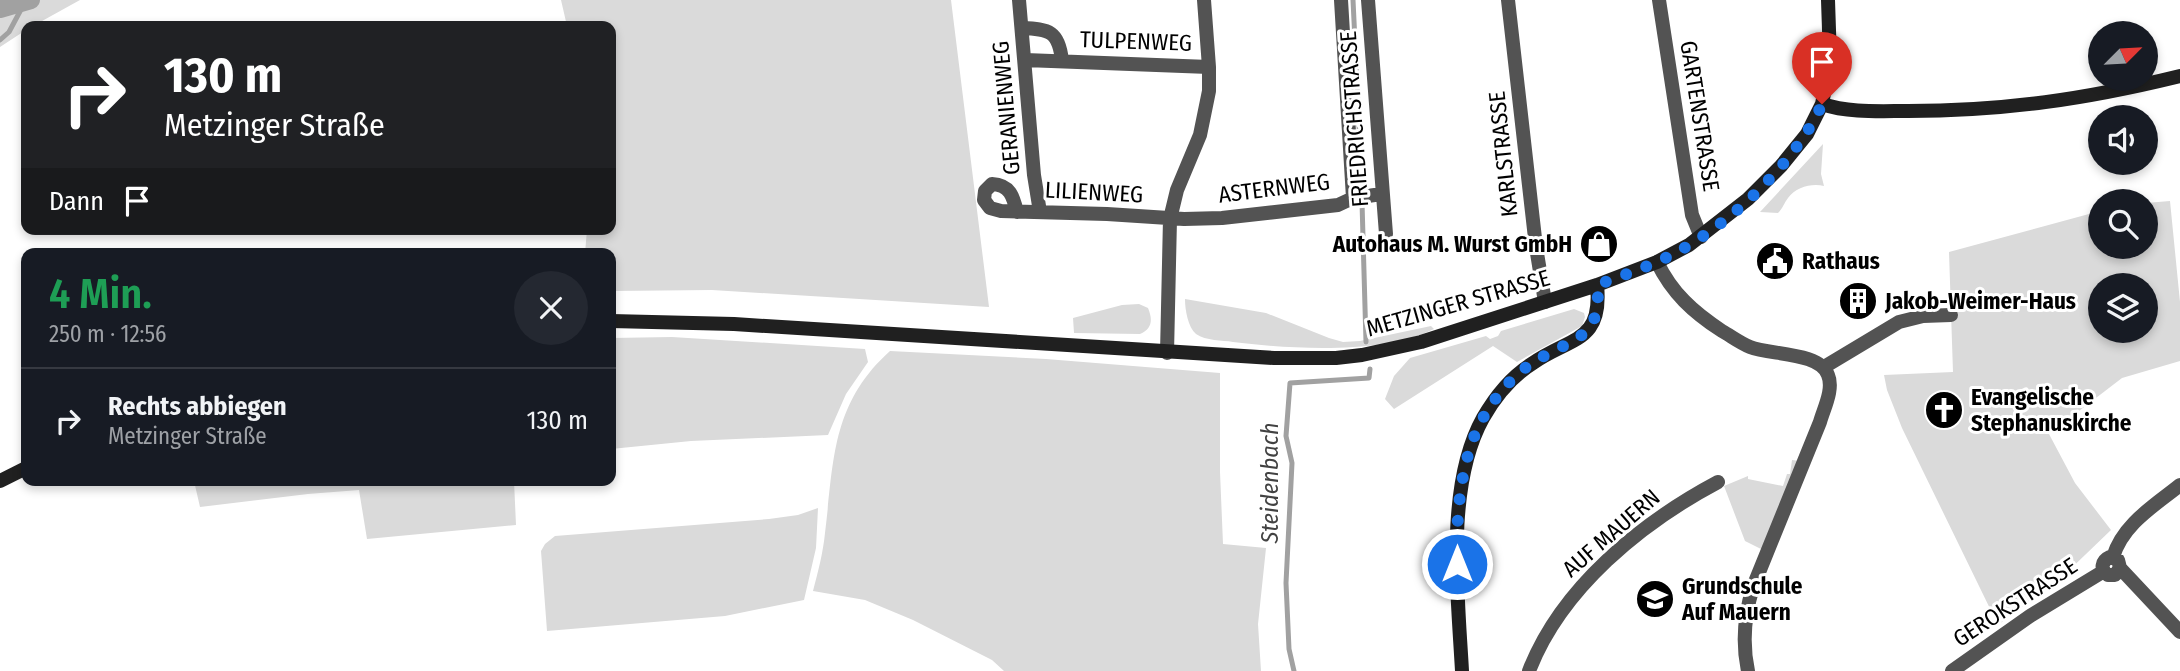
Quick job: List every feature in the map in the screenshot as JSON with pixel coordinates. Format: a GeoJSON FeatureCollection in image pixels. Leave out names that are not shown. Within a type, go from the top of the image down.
{"type":"FeatureCollection","features":[{"type":"Feature","properties":{"kind":"street","name":"GERANIENWEG"},"geometry":{"type":"LineString","coordinates":[[1019,0],[1034,175],[1040,212]]}},
{"type":"Feature","properties":{"kind":"street"},"geometry":{"type":"LineString","coordinates":[[1167,352],[1170,219],[1177,190],[1202,127],[1209,91],[1204,0]]}},
{"type":"Feature","properties":{"kind":"street"},"geometry":{"type":"LineString","coordinates":[[1341,0],[1353,198]]}},
{"type":"Feature","properties":{"kind":"street","name":"FRIEDRICHSTRASSE"},"geometry":{"type":"LineString","coordinates":[[1368,0],[1386,234]]}},
{"type":"Feature","properties":{"kind":"street","name":"KARLSTRASSE"},"geometry":{"type":"LineString","coordinates":[[1508,0],[1536,247],[1545,302]]}},
{"type":"Feature","properties":{"kind":"street","name":"GARTENSTRASSE"},"geometry":{"type":"LineString","coordinates":[[1659,0],[1692,215],[1701,237]]}},
{"type":"Feature","properties":{"kind":"street","name":"METZINGER STRASSE"},"geometry":{"type":"LineString","coordinates":[[616,321],[710,323],[1308,359],[1362,355],[1430,340],[1597,285],[1657,262],[1701,237],[1741,205],[1781,166],[1807,134],[1822,104],[1830,60],[1828,0]]}},
{"type":"Feature","properties":{"kind":"street","name":"TULPENWEG"},"geometry":{"type":"LineString","coordinates":[[1021,29],[1051,32],[1058,42],[1062,61]]}},
{"type":"Feature","properties":{"kind":"street","name":"TULPENWEG"},"geometry":{"type":"LineString","coordinates":[[1025,60],[1209,67]]}},
{"type":"Feature","properties":{"kind":"street"},"geometry":{"type":"LineString","coordinates":[[1822,104],[1857,111],[2010,108],[2083,98],[2180,76]]}},
{"type":"Feature","properties":{"kind":"street","name":"ASTERNWEG"},"geometry":{"type":"LineString","coordinates":[[1170,219],[1222,218],[1306,209],[1338,205],[1353,198],[1382,194]]}},
{"type":"Feature","properties":{"kind":"street","name":"LILIENWEG"},"geometry":{"type":"LineString","coordinates":[[1017,212],[1170,219]]}},
{"type":"Feature","properties":{"kind":"street"},"geometry":{"type":"LineString","coordinates":[[1657,262],[1683,302],[1730,335],[1751,348],[1808,359],[1824,368],[1828,375],[1830,384],[1822,417],[1747,607],[1745,647],[1748,671]]}},
{"type":"Feature","properties":{"kind":"street"},"geometry":{"type":"LineString","coordinates":[[1462,671],[1457,564],[1458,515],[1463,481],[1476,431],[1496,398],[1517,375],[1536,360],[1587,332],[1597,314],[1597,285]]}},
{"type":"Feature","properties":{"kind":"street"},"geometry":{"type":"LineString","coordinates":[[1824,368],[1899,322],[1923,316],[1951,315]]}},
{"type":"Feature","properties":{"kind":"street"},"geometry":{"type":"LineString","coordinates":[[0,481],[21,470]]}},
{"type":"Feature","properties":{"kind":"street","name":"AUF MAUERN"},"geometry":{"type":"LineString","coordinates":[[1529,671],[1560,614],[1580,587],[1659,518],[1718,482]]}},
{"type":"Feature","properties":{"kind":"street"},"geometry":{"type":"LineString","coordinates":[[2180,485],[2126,530],[2117,563],[2180,632]]}},
{"type":"Feature","properties":{"kind":"street","name":"GEROKSTRASSE"},"geometry":{"type":"LineString","coordinates":[[1957,669],[2027,617],[2104,571],[2103,562],[2107,558],[2117,563]]}},
{"type":"Feature","properties":{"kind":"shaded area"},"geometry":{"type":"Polygon","coordinates":[[[0,0],[80,0],[42,21],[21,21],[21,33],[0,47],[0,0]]]}},
{"type":"Feature","properties":{"kind":"shaded area"},"geometry":{"type":"Polygon","coordinates":[[[561,0],[951,0],[989,307],[712,290],[616,291],[616,248],[585,248],[587,235],[616,235],[616,21],[566,21],[561,0]]]}},
{"type":"Feature","properties":{"kind":"shaded area"},"geometry":{"type":"Polygon","coordinates":[[[1823,144],[1821,174],[1824,186],[1809,186],[1795,191],[1778,213],[1760,212],[1823,144]]]}},
{"type":"Feature","properties":{"kind":"shaded area"},"geometry":{"type":"Polygon","coordinates":[[[2170,201],[2180,302],[2180,361],[2122,378],[2049,434],[2075,483],[2111,530],[2060,579],[1998,625],[1902,428],[1884,375],[1953,372],[1949,252],[2088,214],[2088,259],[2158,259],[2158,202],[2170,201]]]}},
{"type":"Feature","properties":{"kind":"shaded area"},"geometry":{"type":"Polygon","coordinates":[[[1185,299],[1266,313],[1343,342],[1431,326],[1434,329],[1389,343],[1335,348],[1281,347],[1214,340],[1193,331],[1185,299]]]}},
{"type":"Feature","properties":{"kind":"shaded area"},"geometry":{"type":"Polygon","coordinates":[[[1139,304],[1148,308],[1151,316],[1149,327],[1140,334],[1074,333],[1073,318],[1122,305],[1139,304]]]}},
{"type":"Feature","properties":{"kind":"shaded area"},"geometry":{"type":"Polygon","coordinates":[[[1574,309],[1584,313],[1582,326],[1517,362],[1493,346],[1394,409],[1385,399],[1394,376],[1410,358],[1486,336],[1490,339],[1498,336],[1501,331],[1574,309]]]}},
{"type":"Feature","properties":{"kind":"shaded area"},"geometry":{"type":"Polygon","coordinates":[[[672,337],[865,349],[868,362],[846,394],[828,435],[691,441],[616,448],[616,338],[672,337]]]}},
{"type":"Feature","properties":{"kind":"shaded area"},"geometry":{"type":"Polygon","coordinates":[[[890,351],[1046,359],[1220,373],[1223,544],[1266,548],[1258,624],[1261,671],[1004,671],[992,660],[913,620],[865,600],[813,591],[823,548],[834,458],[846,413],[856,392],[890,351]]]}},
{"type":"Feature","properties":{"kind":"shaded area"},"geometry":{"type":"Polygon","coordinates":[[[1792,460],[1800,461],[1763,550],[1745,541],[1724,486],[1748,476],[1748,479],[1783,486],[1787,474],[1790,474],[1792,460]]]}},
{"type":"Feature","properties":{"kind":"shaded area"},"geometry":{"type":"Polygon","coordinates":[[[195,486],[514,486],[516,525],[367,539],[359,490],[200,507],[195,486]]]}},
{"type":"Feature","properties":{"kind":"shaded area"},"geometry":{"type":"Polygon","coordinates":[[[818,508],[816,548],[804,600],[725,616],[547,631],[541,551],[555,536],[769,519],[798,515],[818,508]]]}},
{"type":"Feature","properties":{"kind":"waterway"},"geometry":{"type":"LineString","coordinates":[[0,9],[31,0]]}},
{"type":"Feature","properties":{"kind":"waterway","name":"Steidenbach"},"geometry":{"type":"LineString","coordinates":[[1353,0],[1362,188]]}},
{"type":"Feature","properties":{"kind":"waterway"},"geometry":{"type":"LineString","coordinates":[[0,40],[9,32],[25,2]]}},
{"type":"Feature","properties":{"kind":"waterway","name":"Steidenbach"},"geometry":{"type":"LineString","coordinates":[[1362,202],[1366,342]]}},
{"type":"Feature","properties":{"kind":"waterway","name":"Steidenbach"},"geometry":{"type":"LineString","coordinates":[[1294,671],[1289,649],[1286,583],[1292,463],[1286,436],[1290,383],[1369,378],[1370,369]]}},
{"type":"Feature","properties":{"kind":"place","name":"Autohaus M. Wurst GmbH"},"geometry":{"type":"Point","coordinates":[1599,244]}},
{"type":"Feature","properties":{"kind":"place","name":"Rathaus"},"geometry":{"type":"Point","coordinates":[1775,261]}},
{"type":"Feature","properties":{"kind":"place","name":"Jakob-Weimer-Haus"},"geometry":{"type":"Point","coordinates":[1858,301]}},
{"type":"Feature","properties":{"kind":"place","name":"Evangelische Stephanuskirche"},"geometry":{"type":"Point","coordinates":[1944,410]}},
{"type":"Feature","properties":{"kind":"place","name":"Grundschule Auf Mauern"},"geometry":{"type":"Point","coordinates":[1655,599]}},
{"type":"Feature","properties":{"kind":"route"},"geometry":{"type":"LineString","coordinates":[[1457,564],[1458,515],[1469,454],[1476,431],[1496,398],[1526,367],[1587,332],[1597,314],[1597,285],[1676,253],[1741,205],[1796,149],[1822,104]]}}]}
